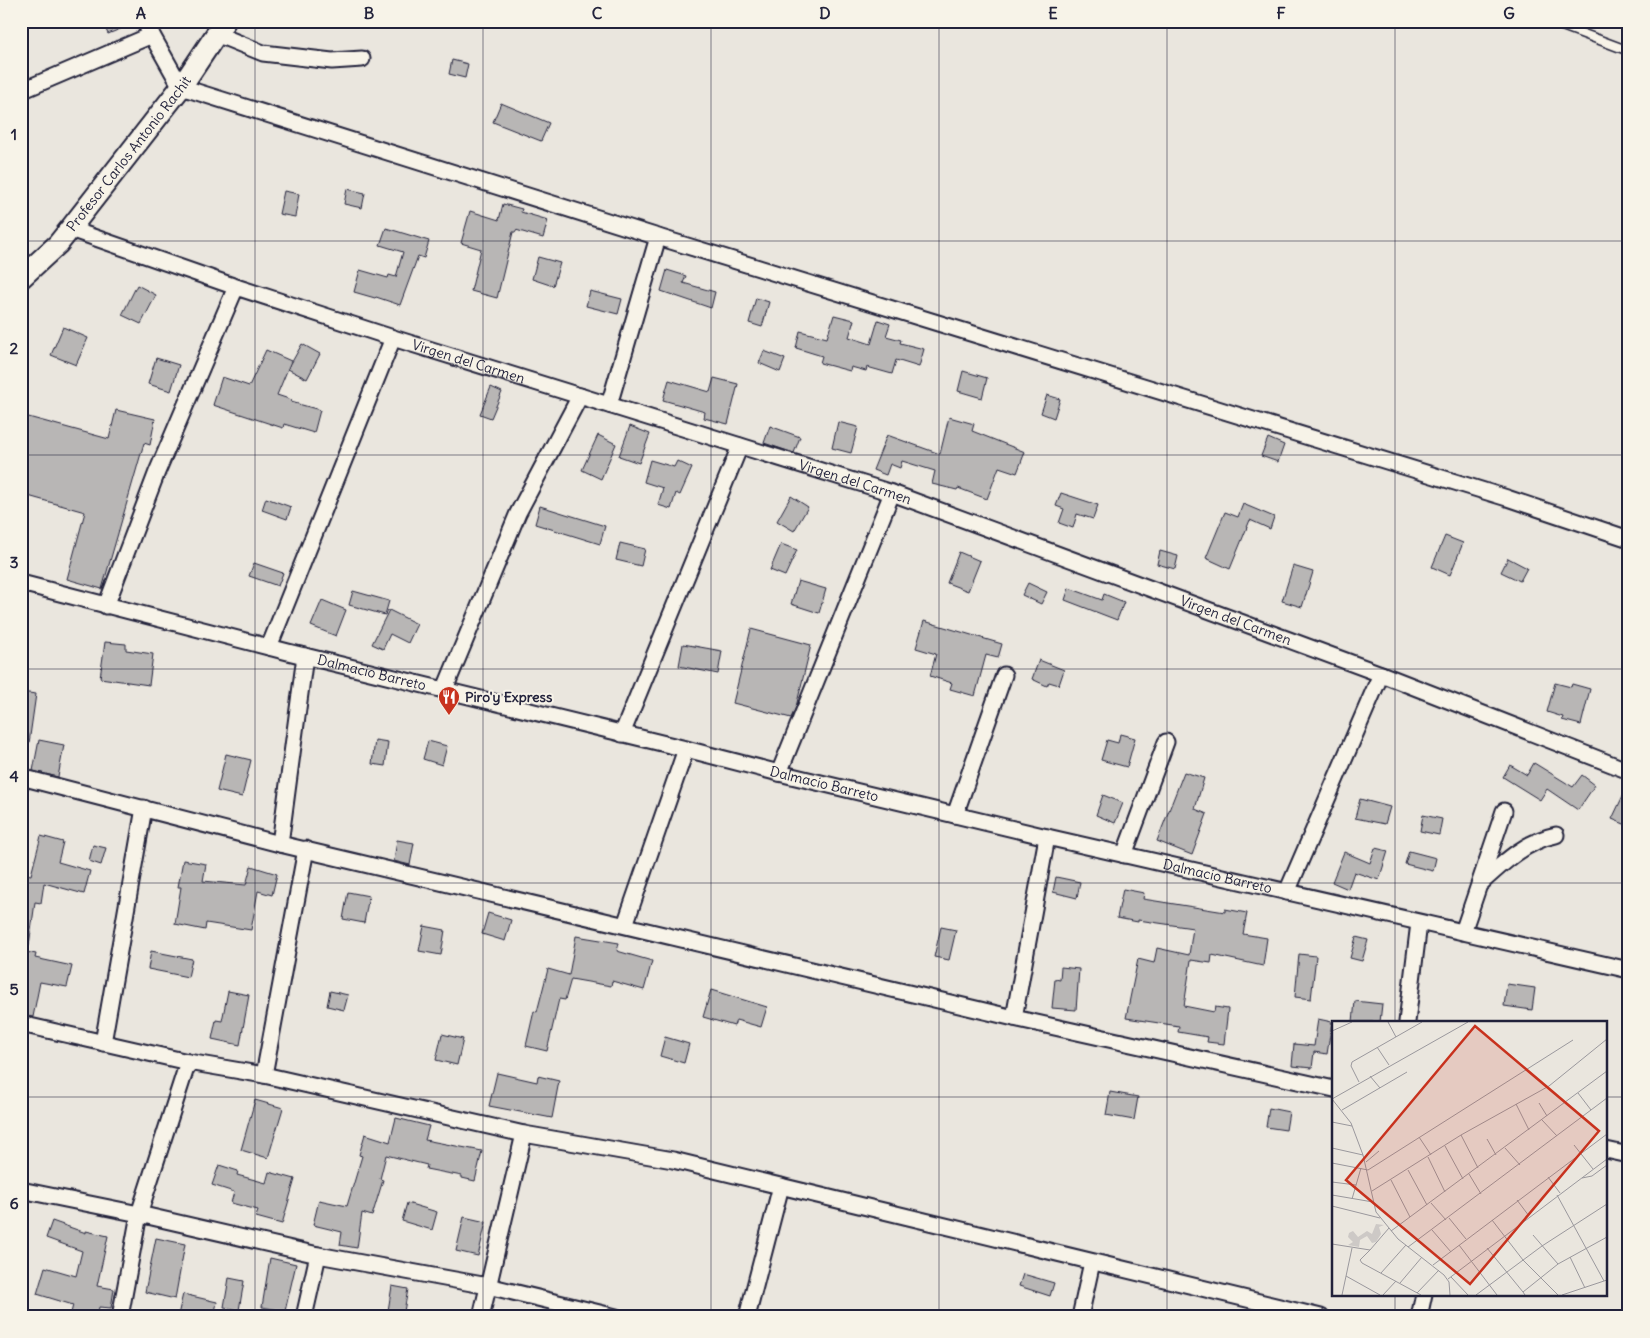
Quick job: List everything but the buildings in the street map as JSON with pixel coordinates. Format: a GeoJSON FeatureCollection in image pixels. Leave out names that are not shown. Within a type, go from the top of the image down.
{"type":"FeatureCollection","features":[{"type":"Feature","properties":{"kind":"main road","name":"Profesor Carlos Antonio Rachit"},"geometry":{"type":"LineString","coordinates":[[21,278],[58,244],[70,229],[181,88],[220,28]]}},
{"type":"Feature","properties":{"kind":"street"},"geometry":{"type":"LineString","coordinates":[[144,21],[181,88],[1497,495],[1629,538]]}},
{"type":"Feature","properties":{"kind":"street"},"geometry":{"type":"LineString","coordinates":[[220,28],[263,53],[332,61],[362,59]]}},
{"type":"Feature","properties":{"kind":"street"},"geometry":{"type":"LineString","coordinates":[[21,91],[152,35]]}},
{"type":"Feature","properties":{"kind":"street","name":"Virgen del Carmen"},"geometry":{"type":"LineString","coordinates":[[70,229],[236,287],[393,338],[892,492],[1381,674],[1629,771]]}},
{"type":"Feature","properties":{"kind":"street"},"geometry":{"type":"LineString","coordinates":[[608,405],[658,237]]}},
{"type":"Feature","properties":{"kind":"street"},"geometry":{"type":"LineString","coordinates":[[106,606],[157,472],[236,287]]}},
{"type":"Feature","properties":{"kind":"street"},"geometry":{"type":"LineString","coordinates":[[270,647],[393,338]]}},
{"type":"Feature","properties":{"kind":"street"},"geometry":{"type":"LineString","coordinates":[[444,691],[518,513],[580,396]]}},
{"type":"Feature","properties":{"kind":"street"},"geometry":{"type":"LineString","coordinates":[[622,734],[740,446]]}},
{"type":"Feature","properties":{"kind":"street"},"geometry":{"type":"LineString","coordinates":[[778,773],[892,492]]}},
{"type":"Feature","properties":{"kind":"street","name":"Dalmacio Barreto"},"geometry":{"type":"LineString","coordinates":[[21,583],[444,691],[778,773],[1124,855],[1629,970]]}},
{"type":"Feature","properties":{"kind":"street"},"geometry":{"type":"LineString","coordinates":[[280,844],[305,656]]}},
{"type":"Feature","properties":{"kind":"street"},"geometry":{"type":"LineString","coordinates":[[1287,892],[1381,674]]}},
{"type":"Feature","properties":{"kind":"street"},"geometry":{"type":"LineString","coordinates":[[955,815],[1004,675]]}},
{"type":"Feature","properties":{"kind":"street"},"geometry":{"type":"LineString","coordinates":[[1124,855],[1166,742]]}},
{"type":"Feature","properties":{"kind":"street"},"geometry":{"type":"LineString","coordinates":[[624,925],[686,749]]}},
{"type":"Feature","properties":{"kind":"street"},"geometry":{"type":"LineString","coordinates":[[21,777],[280,844],[1014,1018],[1332,1089]]}},
{"type":"Feature","properties":{"kind":"street"},"geometry":{"type":"LineString","coordinates":[[103,1043],[144,808]]}},
{"type":"Feature","properties":{"kind":"street"},"geometry":{"type":"LineString","coordinates":[[1463,932],[1504,811]]}},
{"type":"Feature","properties":{"kind":"street"},"geometry":{"type":"LineString","coordinates":[[1480,884],[1509,858],[1539,840],[1556,835]]}},
{"type":"Feature","properties":{"kind":"street"},"geometry":{"type":"LineString","coordinates":[[1014,1018],[1047,837]]}},
{"type":"Feature","properties":{"kind":"street"},"geometry":{"type":"LineString","coordinates":[[264,1075],[306,849]]}},
{"type":"Feature","properties":{"kind":"street"},"geometry":{"type":"LineString","coordinates":[[1407,1021],[1419,923]]}},
{"type":"Feature","properties":{"kind":"street"},"geometry":{"type":"LineString","coordinates":[[21,1024],[188,1062],[264,1075],[524,1134],[672,1160],[1321,1317]]}},
{"type":"Feature","properties":{"kind":"street"},"geometry":{"type":"LineString","coordinates":[[120,1317],[139,1214],[188,1062]]}},
{"type":"Feature","properties":{"kind":"street"},"geometry":{"type":"LineString","coordinates":[[482,1317],[524,1134]]}},
{"type":"Feature","properties":{"kind":"street"},"geometry":{"type":"LineString","coordinates":[[1608,1150],[1629,1155]]}},
{"type":"Feature","properties":{"kind":"street"},"geometry":{"type":"LineString","coordinates":[[747,1317],[780,1186]]}},
{"type":"Feature","properties":{"kind":"street"},"geometry":{"type":"LineString","coordinates":[[21,1190],[139,1214],[318,1255],[488,1286],[616,1317]]}},
{"type":"Feature","properties":{"kind":"street"},"geometry":{"type":"LineString","coordinates":[[304,1317],[318,1255]]}},
{"type":"Feature","properties":{"kind":"street"},"geometry":{"type":"LineString","coordinates":[[1080,1317],[1092,1262]]}},
{"type":"Feature","properties":{"kind":"street"},"geometry":{"type":"LineString","coordinates":[[1419,1317],[1424,1296]]}},
{"type":"Feature","properties":{"kind":"lane"},"geometry":{"type":"LineString","coordinates":[[1549,21],[1629,51]]}},
{"type":"Feature","properties":{"kind":"place","name":"Piro'y Express"},"geometry":{"type":"Point","coordinates":[449,716]}}]}
